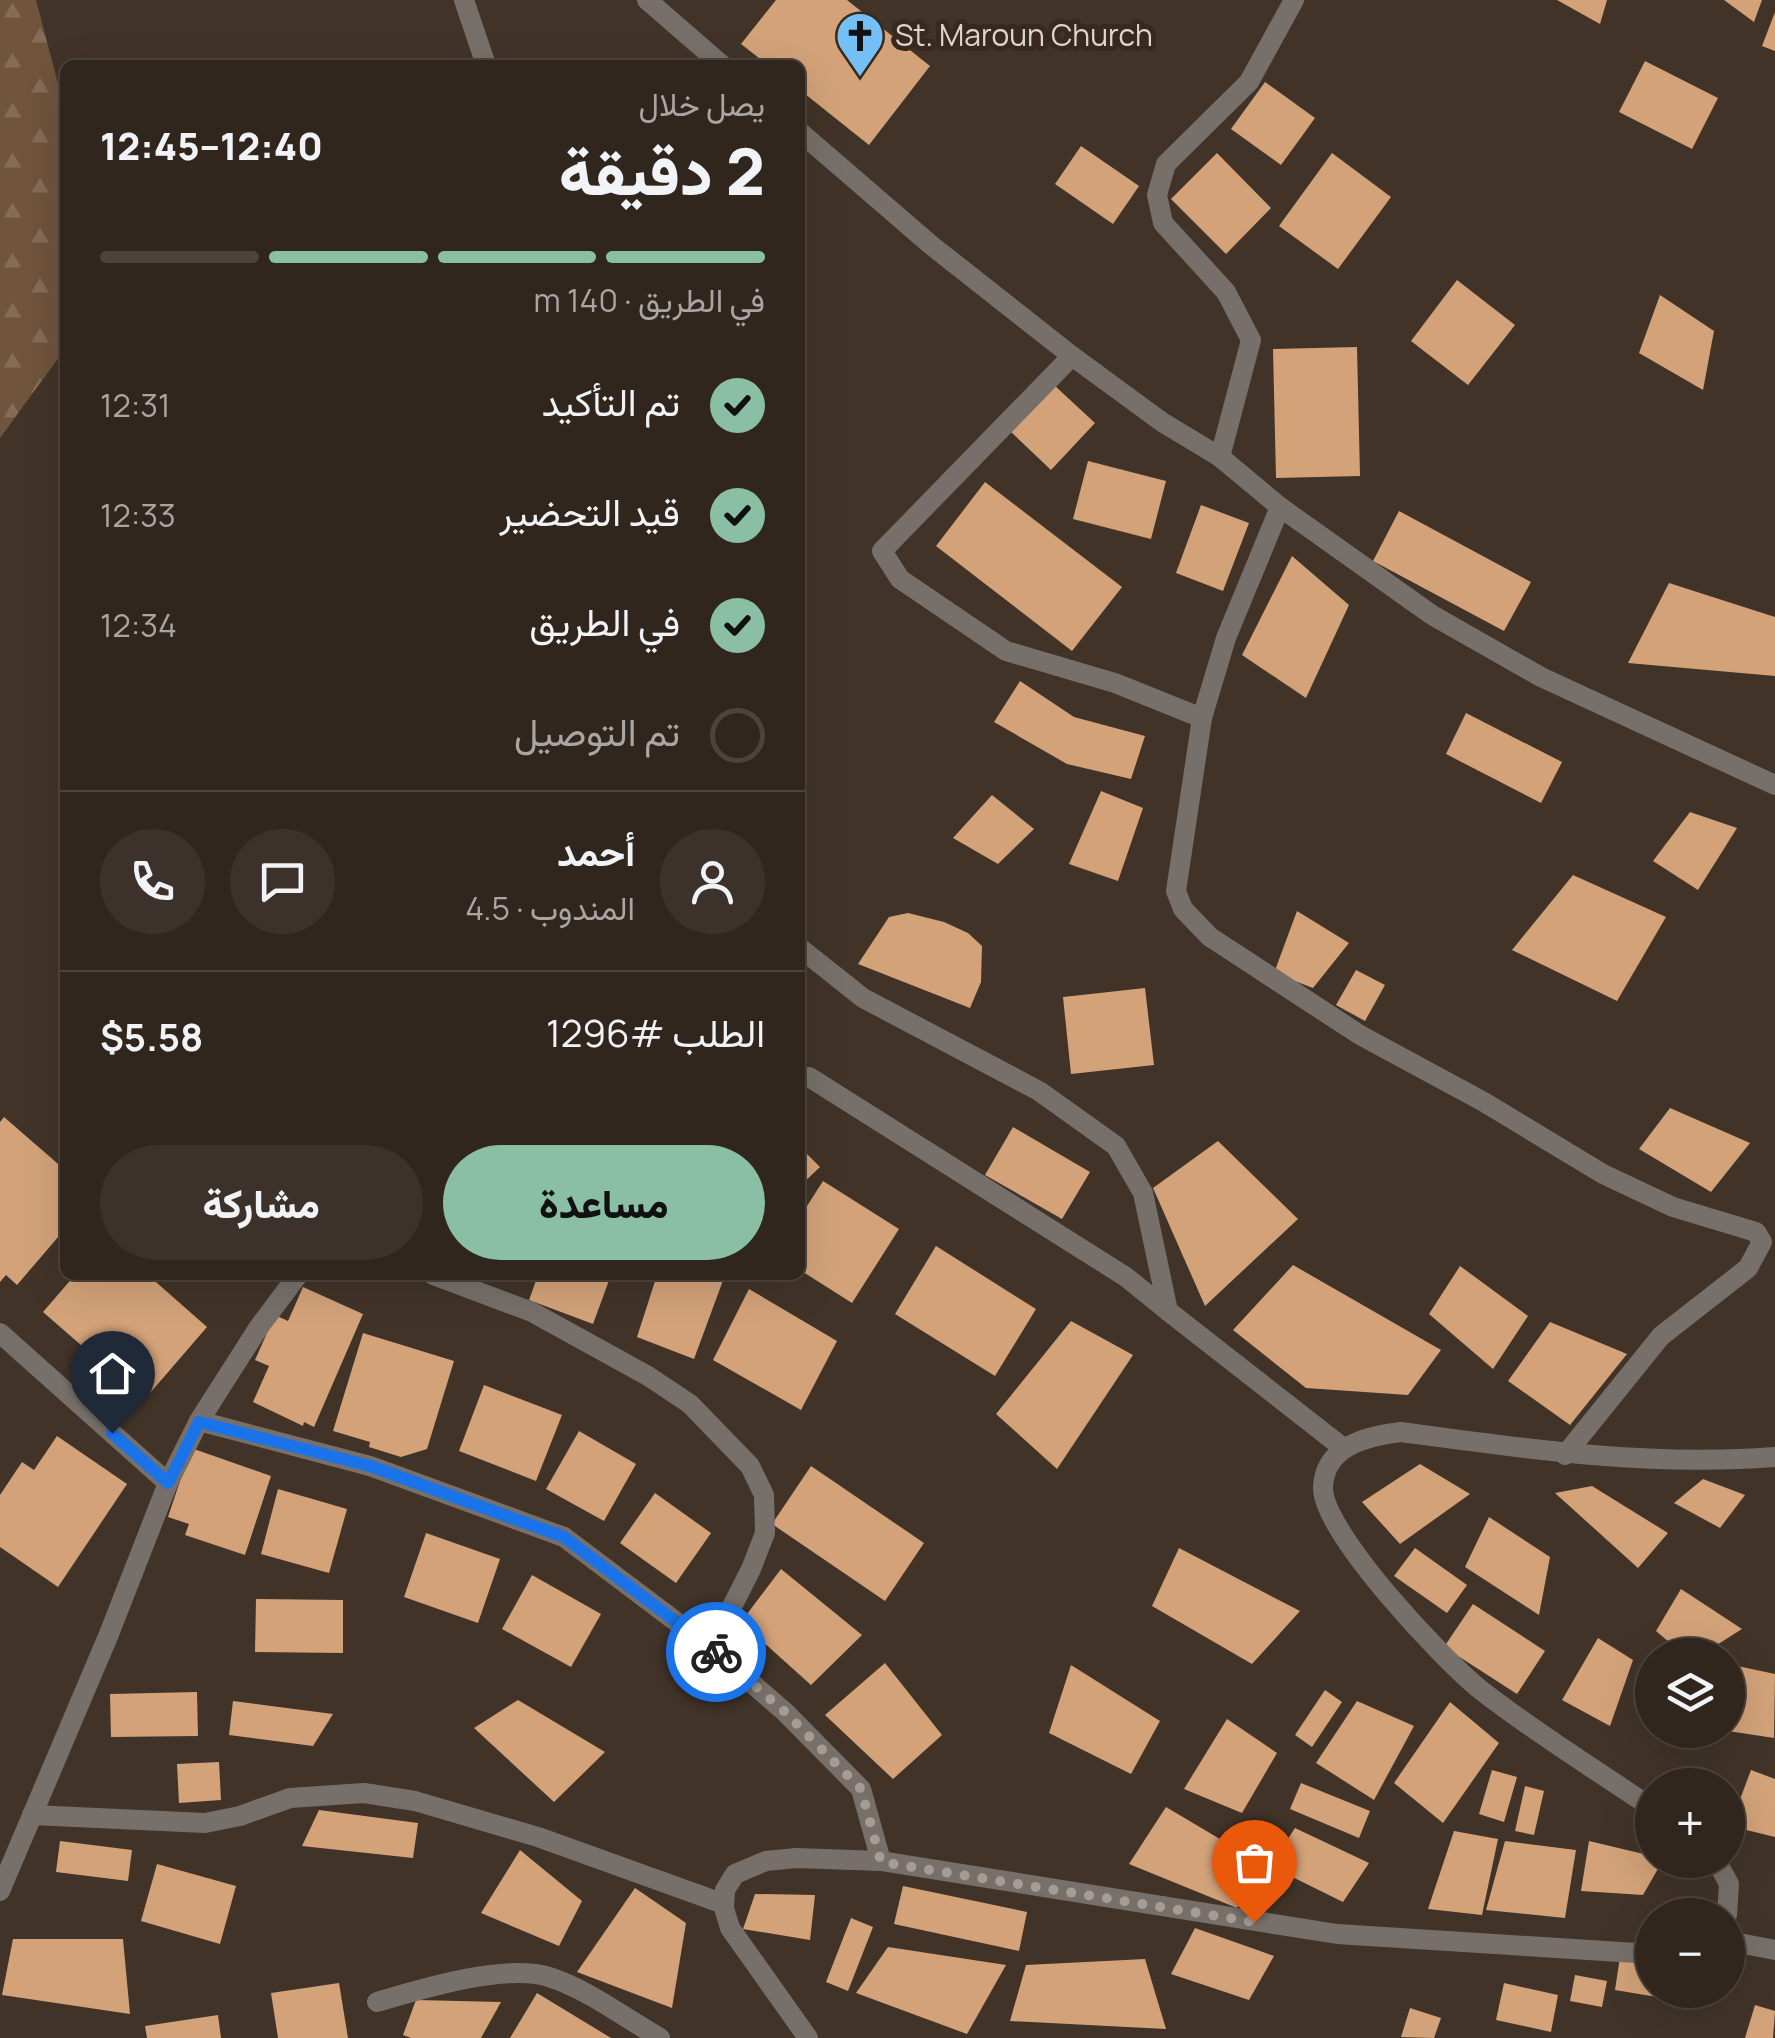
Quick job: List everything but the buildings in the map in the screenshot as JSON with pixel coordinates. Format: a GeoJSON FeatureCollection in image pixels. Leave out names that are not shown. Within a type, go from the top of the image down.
{"type":"FeatureCollection","features":[{"type":"Feature","properties":{"kind":"street"},"geometry":{"type":"LineString","coordinates":[[464,0],[484,60]]}},
{"type":"Feature","properties":{"kind":"street"},"geometry":{"type":"LineString","coordinates":[[647,0],[716,60]]}},
{"type":"Feature","properties":{"kind":"street"},"geometry":{"type":"LineString","coordinates":[[1220,457],[1251,340],[1226,292],[1163,224],[1156,194],[1166,164],[1249,82],[1294,0]]}},
{"type":"Feature","properties":{"kind":"street"},"geometry":{"type":"LineString","coordinates":[[805,136],[931,245],[1072,356],[1162,422],[1220,457],[1280,507],[1432,615],[1541,678],[1775,785]]}},
{"type":"Feature","properties":{"kind":"street"},"geometry":{"type":"LineString","coordinates":[[1072,356],[882,551],[900,578],[1006,652],[1115,683],[1202,718]]}},
{"type":"Feature","properties":{"kind":"street"},"geometry":{"type":"LineString","coordinates":[[1280,507],[1226,638],[1202,718],[1176,892],[1183,909],[1210,938],[1360,1034],[1603,1174],[1673,1207],[1756,1232],[1762,1242],[1748,1268],[1661,1336],[1565,1455]]}},
{"type":"Feature","properties":{"kind":"street"},"geometry":{"type":"LineString","coordinates":[[805,952],[863,998],[1039,1091],[1116,1146],[1143,1193],[1168,1311]]}},
{"type":"Feature","properties":{"kind":"street"},"geometry":{"type":"LineString","coordinates":[[809,1077],[1126,1277],[1342,1447]]}},
{"type":"Feature","properties":{"kind":"street"},"geometry":{"type":"LineString","coordinates":[[0,1891],[168,1483],[199,1422],[259,1327],[294,1280]]}},
{"type":"Feature","properties":{"kind":"street"},"geometry":{"type":"LineString","coordinates":[[446,1280],[532,1312],[648,1376],[690,1404],[750,1466],[764,1496],[765,1533],[752,1570],[711,1648]]}},
{"type":"Feature","properties":{"kind":"street"},"geometry":{"type":"LineString","coordinates":[[0,1332],[168,1483]]}},
{"type":"Feature","properties":{"kind":"street"},"geometry":{"type":"LineString","coordinates":[[199,1422],[370,1466],[564,1537],[711,1648],[785,1712],[861,1789],[881,1862]]}},
{"type":"Feature","properties":{"kind":"street"},"geometry":{"type":"LineString","coordinates":[[1635,1796],[1480,1690],[1406,1619],[1334,1520],[1323,1490],[1328,1467],[1342,1447],[1401,1432],[1565,1455],[1684,1461],[1775,1457]]}},
{"type":"Feature","properties":{"kind":"street"},"geometry":{"type":"LineString","coordinates":[[32,1815],[205,1823],[240,1816],[290,1798],[364,1793],[415,1800],[538,1837],[724,1904]]}},
{"type":"Feature","properties":{"kind":"street"},"geometry":{"type":"LineString","coordinates":[[808,2038],[730,1928],[724,1904],[725,1890],[736,1874],[766,1861],[881,1862],[1337,1934],[1635,1953]]}},
{"type":"Feature","properties":{"kind":"street"},"geometry":{"type":"LineString","coordinates":[[1745,1944],[1775,1950]]}},
{"type":"Feature","properties":{"kind":"street"},"geometry":{"type":"LineString","coordinates":[[377,2002],[460,1980],[548,1976],[660,2038]]}},
{"type":"Feature","properties":{"kind":"green space"},"geometry":{"type":"Polygon","coordinates":[[[0,0],[36,0],[60,91],[60,356],[0,438],[0,0]]]}},
{"type":"Feature","properties":{"kind":"way so far"},"geometry":{"type":"LineString","coordinates":[[716,1652],[785,1712],[861,1789],[881,1862],[1254,1922]]}},
{"type":"Feature","properties":{"kind":"place","name":"St. Maroun Church"},"geometry":{"type":"Point","coordinates":[860,78]}},
{"type":"Feature","properties":{"kind":"route"},"geometry":{"type":"LineString","coordinates":[[112,1433],[168,1483],[199,1422],[370,1466],[564,1537],[716,1652]]}}]}
